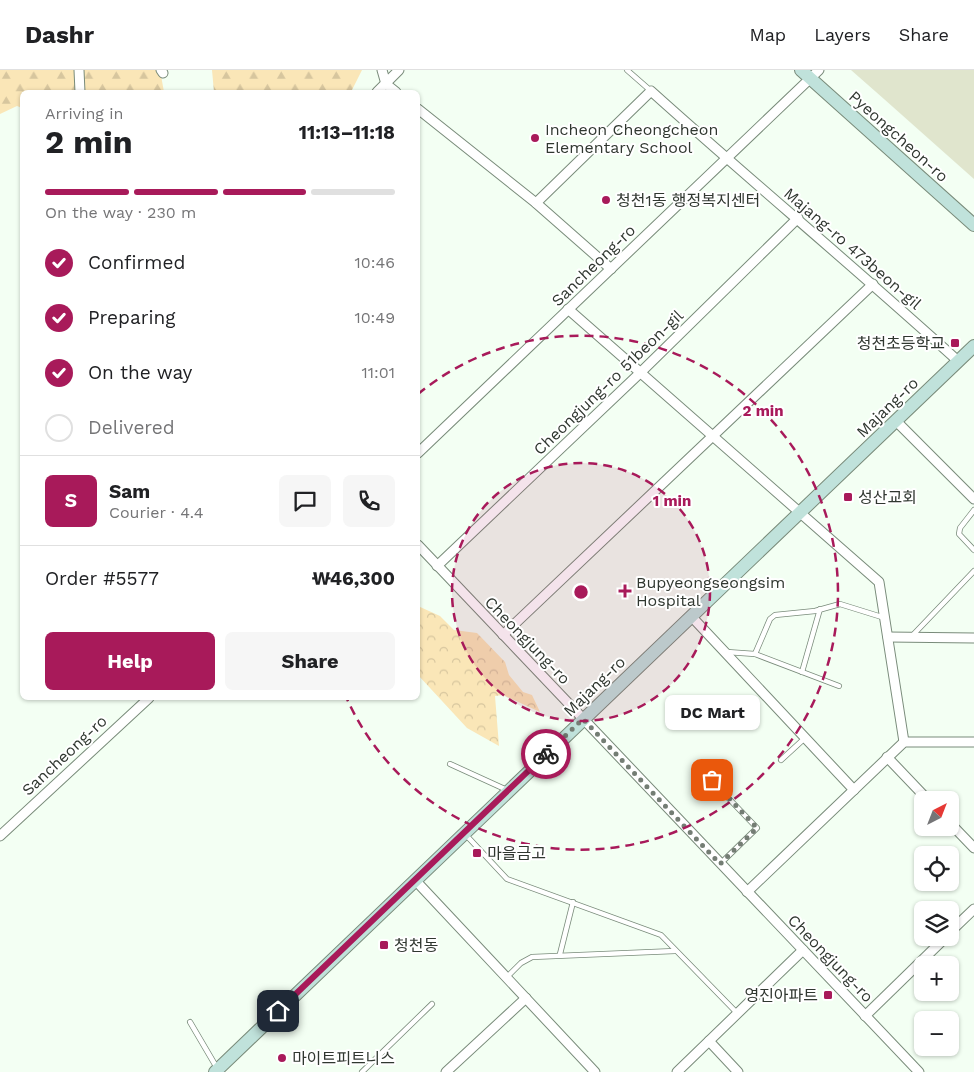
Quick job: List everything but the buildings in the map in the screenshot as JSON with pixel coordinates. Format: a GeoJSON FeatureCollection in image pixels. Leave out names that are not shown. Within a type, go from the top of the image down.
{"type":"FeatureCollection","features":[{"type":"Feature","properties":{"kind":"main road","name":"Pyeongcheon-ro"},"geometry":{"type":"LineString","coordinates":[[810,73],[974,225]]}},
{"type":"Feature","properties":{"kind":"main road","name":"Majang-ro"},"geometry":{"type":"LineString","coordinates":[[216,1071],[974,346]]}},
{"type":"Feature","properties":{"kind":"street"},"geometry":{"type":"LineString","coordinates":[[78,70],[80,90]]}},
{"type":"Feature","properties":{"kind":"street"},"geometry":{"type":"LineString","coordinates":[[382,70],[386,84],[394,90]]}},
{"type":"Feature","properties":{"kind":"street"},"geometry":{"type":"LineString","coordinates":[[379,90],[399,70]]}},
{"type":"Feature","properties":{"kind":"street","name":"Sancheong-ro"},"geometry":{"type":"LineString","coordinates":[[420,451],[727,159],[810,73]]}},
{"type":"Feature","properties":{"kind":"street"},"geometry":{"type":"LineString","coordinates":[[536,203],[651,91]]}},
{"type":"Feature","properties":{"kind":"street","name":"Majang-ro 473beon-gil"},"geometry":{"type":"LineString","coordinates":[[651,91],[727,159],[798,218],[958,361]]}},
{"type":"Feature","properties":{"kind":"street"},"geometry":{"type":"LineString","coordinates":[[420,111],[536,203],[611,269]]}},
{"type":"Feature","properties":{"kind":"street","name":"Cheongjung-ro 51beon-gil"},"geometry":{"type":"LineString","coordinates":[[437,566],[640,373],[798,218]]}},
{"type":"Feature","properties":{"kind":"street"},"geometry":{"type":"LineString","coordinates":[[503,635],[873,284]]}},
{"type":"Feature","properties":{"kind":"street"},"geometry":{"type":"LineString","coordinates":[[568,309],[879,582],[904,742]]}},
{"type":"Feature","properties":{"kind":"street"},"geometry":{"type":"LineString","coordinates":[[896,421],[974,500]]}},
{"type":"Feature","properties":{"kind":"street","name":"Cheongjung-ro"},"geometry":{"type":"LineString","coordinates":[[420,547],[919,1072]]}},
{"type":"Feature","properties":{"kind":"street"},"geometry":{"type":"LineString","coordinates":[[691,616],[854,790]]}},
{"type":"Feature","properties":{"kind":"street"},"geometry":{"type":"LineString","coordinates":[[888,638],[974,638]]}},
{"type":"Feature","properties":{"kind":"street","name":"Sancheong-ro"},"geometry":{"type":"LineString","coordinates":[[0,836],[147,700]]}},
{"type":"Feature","properties":{"kind":"street"},"geometry":{"type":"LineString","coordinates":[[747,892],[904,742],[974,742]]}},
{"type":"Feature","properties":{"kind":"street"},"geometry":{"type":"LineString","coordinates":[[887,758],[919,791]]}},
{"type":"Feature","properties":{"kind":"street"},"geometry":{"type":"LineString","coordinates":[[959,832],[974,848]]}},
{"type":"Feature","properties":{"kind":"street"},"geometry":{"type":"LineString","coordinates":[[415,880],[595,1072]]}},
{"type":"Feature","properties":{"kind":"street"},"geometry":{"type":"LineString","coordinates":[[959,923],[974,909]]}},
{"type":"Feature","properties":{"kind":"street"},"geometry":{"type":"LineString","coordinates":[[865,1016],[937,946]]}},
{"type":"Feature","properties":{"kind":"street"},"geometry":{"type":"LineString","coordinates":[[677,1072],[803,950]]}},
{"type":"Feature","properties":{"kind":"street"},"geometry":{"type":"LineString","coordinates":[[446,1072],[526,998]]}},
{"type":"Feature","properties":{"kind":"street"},"geometry":{"type":"LineString","coordinates":[[709,1041],[738,1072]]}},
{"type":"Feature","properties":{"kind":"lane"},"geometry":{"type":"LineString","coordinates":[[628,70],[651,91]]}},
{"type":"Feature","properties":{"kind":"lane"},"geometry":{"type":"LineString","coordinates":[[974,510],[960,528],[959,534],[974,550]]}},
{"type":"Feature","properties":{"kind":"lane"},"geometry":{"type":"LineString","coordinates":[[910,638],[974,571]]}},
{"type":"Feature","properties":{"kind":"lane"},"geometry":{"type":"LineString","coordinates":[[755,654],[770,619],[775,615],[820,609],[840,604],[885,619]]}},
{"type":"Feature","properties":{"kind":"lane"},"geometry":{"type":"LineString","coordinates":[[802,672],[820,609]]}},
{"type":"Feature","properties":{"kind":"lane"},"geometry":{"type":"LineString","coordinates":[[725,652],[755,654],[839,686]]}},
{"type":"Feature","properties":{"kind":"lane"},"geometry":{"type":"LineString","coordinates":[[781,760],[805,738]]}},
{"type":"Feature","properties":{"kind":"lane"},"geometry":{"type":"LineString","coordinates":[[450,764],[508,791]]}},
{"type":"Feature","properties":{"kind":"lane"},"geometry":{"type":"LineString","coordinates":[[712,780],[757,828],[720,864]]}},
{"type":"Feature","properties":{"kind":"lane"},"geometry":{"type":"LineString","coordinates":[[464,833],[507,879],[661,935],[738,1013]]}},
{"type":"Feature","properties":{"kind":"lane"},"geometry":{"type":"LineString","coordinates":[[560,954],[572,902]]}},
{"type":"Feature","properties":{"kind":"lane"},"geometry":{"type":"LineString","coordinates":[[507,977],[521,963],[532,957],[560,954],[676,951]]}},
{"type":"Feature","properties":{"kind":"lane"},"geometry":{"type":"LineString","coordinates":[[364,1071],[432,1004]]}},
{"type":"Feature","properties":{"kind":"lane"},"geometry":{"type":"LineString","coordinates":[[190,1022],[216,1071]]}},
{"type":"Feature","properties":{"kind":"green space"},"geometry":{"type":"Polygon","coordinates":[[[0,70],[160,70],[164,90],[20,90],[20,107],[17,106],[0,114],[0,70]]]}},
{"type":"Feature","properties":{"kind":"green space"},"geometry":{"type":"Polygon","coordinates":[[[212,70],[362,70],[352,90],[214,90],[212,70]]]}},
{"type":"Feature","properties":{"kind":"green space"},"geometry":{"type":"Polygon","coordinates":[[[420,607],[440,616],[454,630],[477,633],[505,662],[509,675],[523,692],[532,695],[540,712],[503,695],[495,696],[499,746],[467,728],[420,677],[420,607]]]}},
{"type":"Feature","properties":{"kind":"way so far"},"geometry":{"type":"LineString","coordinates":[[546,754],[583,719],[720,864],[757,828],[712,780]]}},
{"type":"Feature","properties":{"kind":"place","name":"Incheon Cheongcheon Elementary School"},"geometry":{"type":"Point","coordinates":[535,138]}},
{"type":"Feature","properties":{"kind":"place","name":"청천1동 행정복지센터"},"geometry":{"type":"Point","coordinates":[606,200]}},
{"type":"Feature","properties":{"kind":"place","name":"청천초등학교"},"geometry":{"type":"Point","coordinates":[955,343]}},
{"type":"Feature","properties":{"kind":"place","name":"성산교회"},"geometry":{"type":"Point","coordinates":[848,497]}},
{"type":"Feature","properties":{"kind":"place","name":"Bupyeongseongsim Hospital"},"geometry":{"type":"Point","coordinates":[625,591]}},
{"type":"Feature","properties":{"kind":"place","name":"DC Mart"},"geometry":{"type":"Point","coordinates":[712,780]}},
{"type":"Feature","properties":{"kind":"place","name":"마을금고"},"geometry":{"type":"Point","coordinates":[477,853]}},
{"type":"Feature","properties":{"kind":"place","name":"청천동"},"geometry":{"type":"Point","coordinates":[384,945]}},
{"type":"Feature","properties":{"kind":"place","name":"영진아파트"},"geometry":{"type":"Point","coordinates":[828,995]}},
{"type":"Feature","properties":{"kind":"place","name":"마이트피트니스"},"geometry":{"type":"Point","coordinates":[282,1058]}},
{"type":"Feature","properties":{"kind":"route"},"geometry":{"type":"LineString","coordinates":[[278,1011],[546,754]]}}]}
